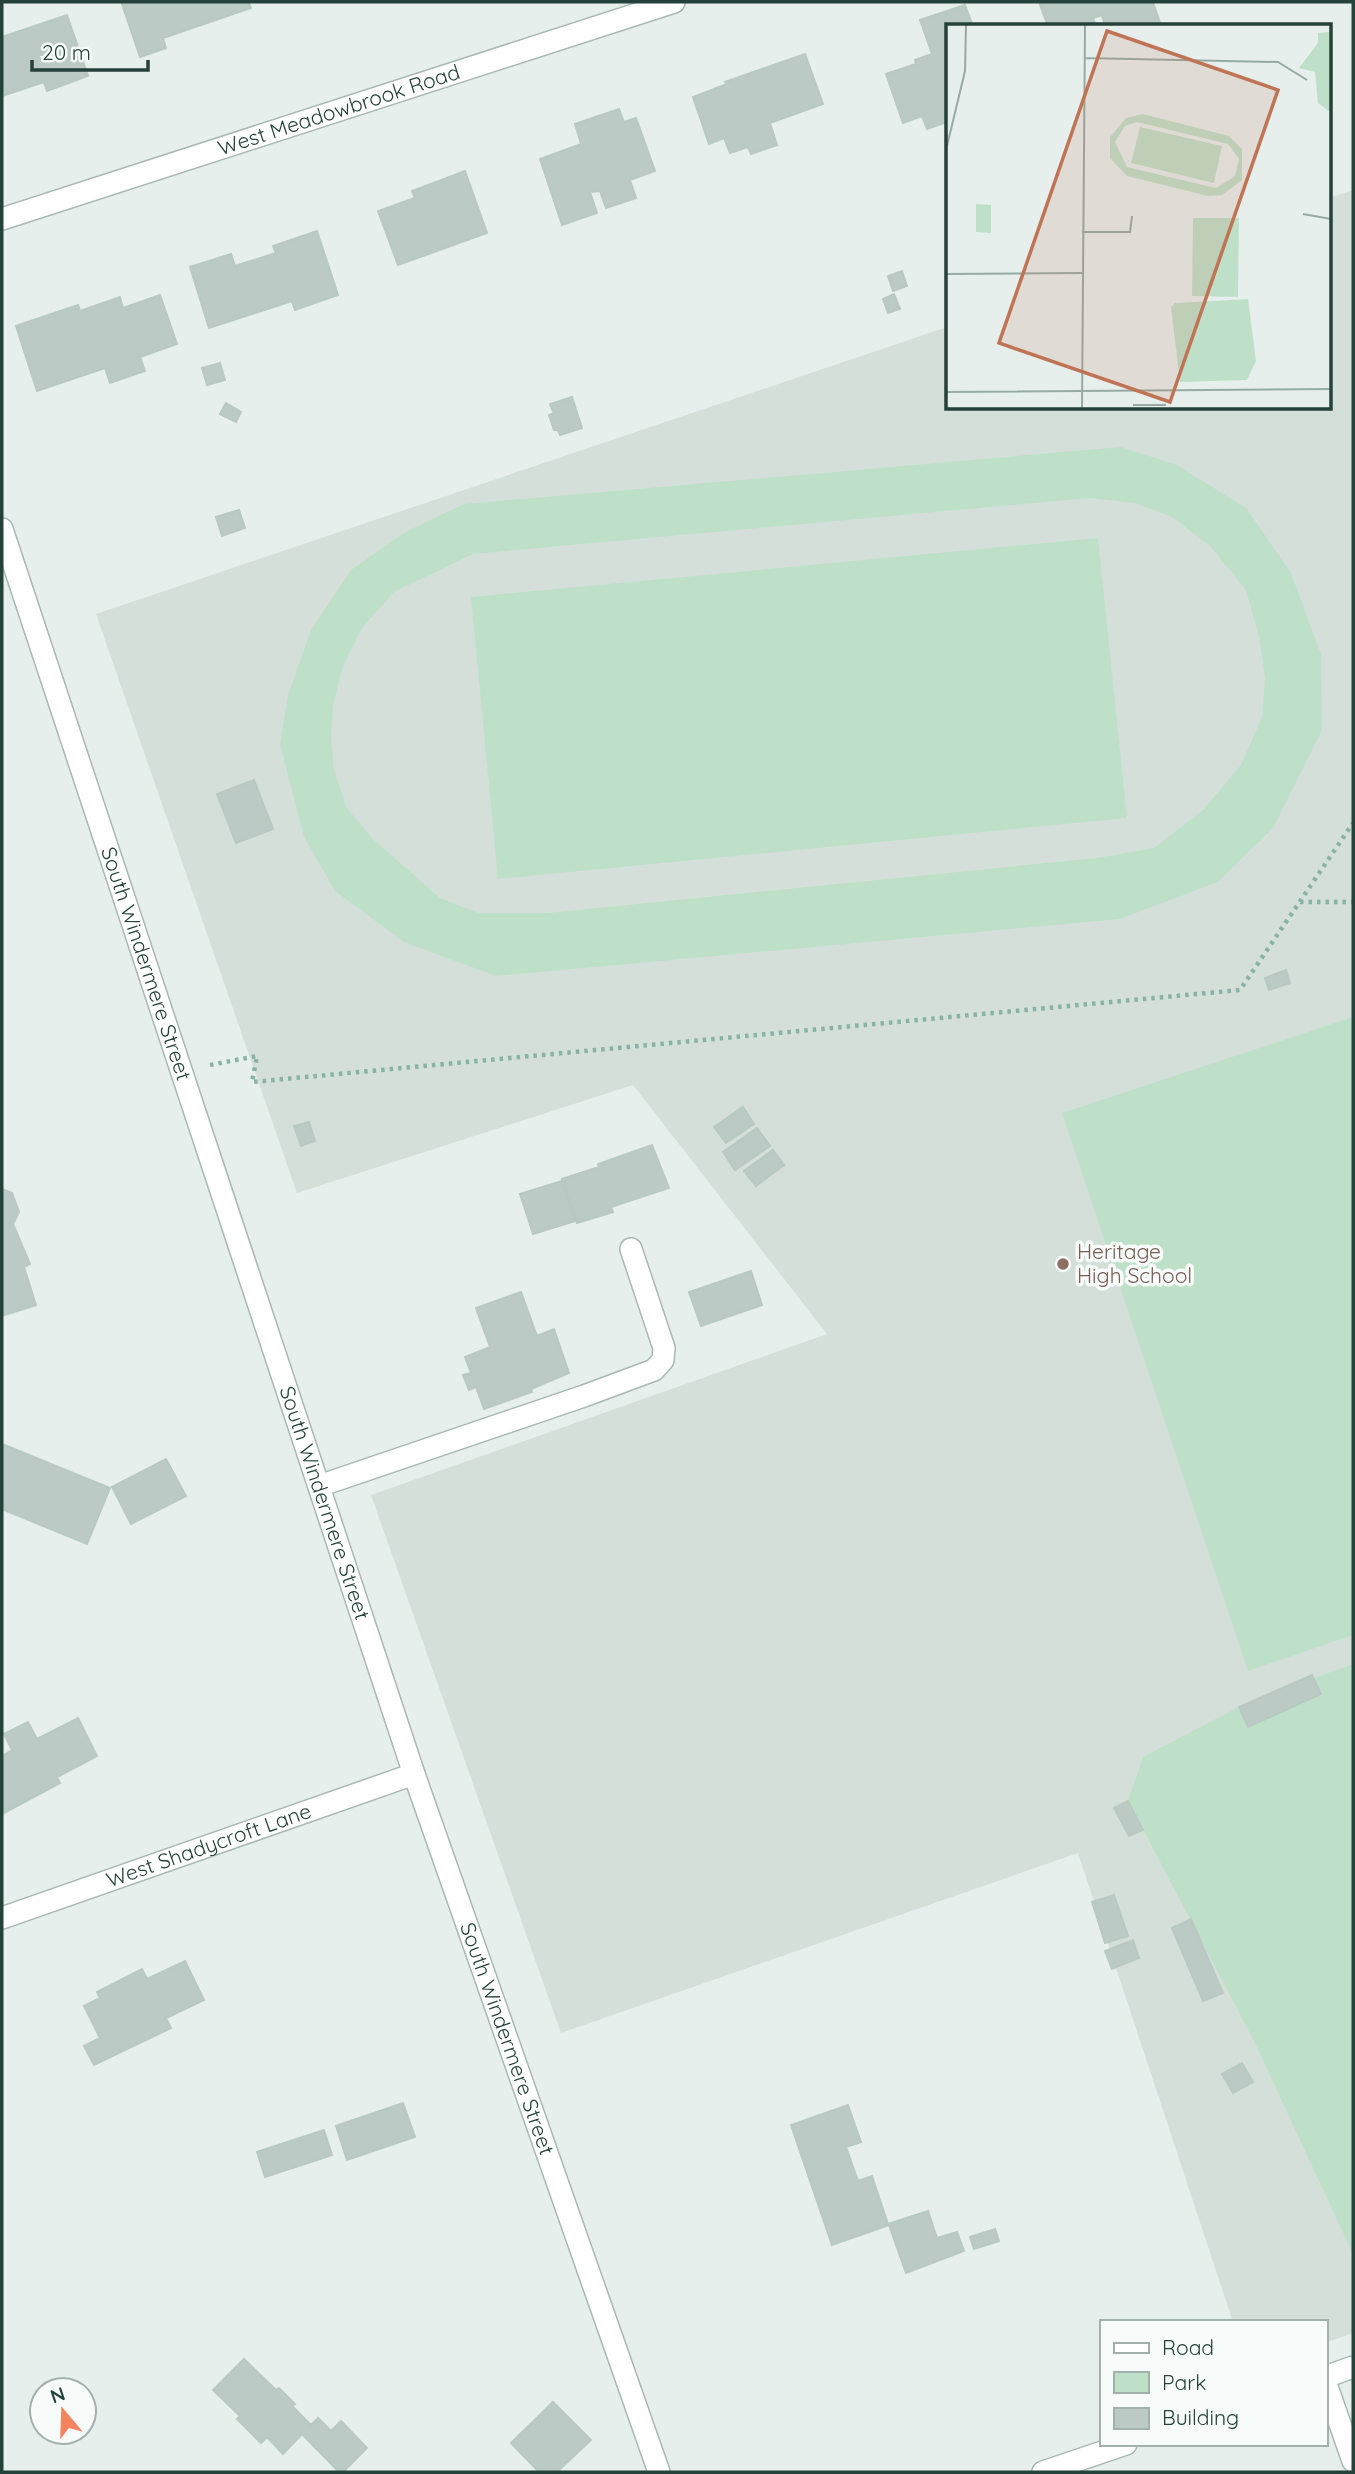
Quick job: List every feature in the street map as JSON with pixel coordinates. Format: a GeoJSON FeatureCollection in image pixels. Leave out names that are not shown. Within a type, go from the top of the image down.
{"type":"FeatureCollection","features":[{"type":"Feature","properties":{"kind":"street","name":"West Meadowbrook Road"},"geometry":{"type":"LineString","coordinates":[[2,219],[674,2]]}},
{"type":"Feature","properties":{"kind":"street","name":"South Windermere Street"},"geometry":{"type":"LineString","coordinates":[[2,529],[414,1774],[659,2472]]}},
{"type":"Feature","properties":{"kind":"street"},"geometry":{"type":"LineString","coordinates":[[319,1486],[654,1370],[663,1360],[664,1348],[631,1250]]}},
{"type":"Feature","properties":{"kind":"street","name":"West Shadycroft Lane"},"geometry":{"type":"LineString","coordinates":[[2,1917],[414,1774]]}},
{"type":"Feature","properties":{"kind":"street"},"geometry":{"type":"LineString","coordinates":[[1327,2378],[1353,2367]]}},
{"type":"Feature","properties":{"kind":"street"},"geometry":{"type":"LineString","coordinates":[[1327,2385],[1353,2460]]}},
{"type":"Feature","properties":{"kind":"street"},"geometry":{"type":"LineString","coordinates":[[1054,2470],[1120,2446]]}},
{"type":"Feature","properties":{"kind":"street"},"geometry":{"type":"LineString","coordinates":[[1350,2472],[1353,2468]]}},
{"type":"Feature","properties":{"kind":"path"},"geometry":{"type":"LineString","coordinates":[[182,1072],[257,1056],[251,1082],[1240,990],[1353,823]]}},
{"type":"Feature","properties":{"kind":"path"},"geometry":{"type":"LineString","coordinates":[[1300,902],[1353,902]]}},
{"type":"Feature","properties":{"kind":"shaded area","name":"Heritage High School"},"geometry":{"type":"Polygon","coordinates":[[[1353,190],[1353,2333],[1327,2342],[1327,2320],[1232,2320],[1078,1853],[561,2033],[371,1495],[827,1334],[633,1085],[297,1193],[96,614],[946,327],[946,410],[1330,410],[1330,198],[1353,190]]]}},
{"type":"Feature","properties":{"kind":"green space"},"geometry":{"type":"Polygon","coordinates":[[[1121,447],[1177,465],[1246,508],[1291,573],[1321,654],[1322,730],[1273,828],[1218,882],[1120,919],[496,976],[404,942],[335,891],[304,837],[280,744],[288,695],[311,630],[351,570],[405,532],[464,504],[1121,447]],[[1089,498],[473,554],[394,592],[362,628],[343,666],[333,705],[331,739],[334,769],[346,807],[373,839],[440,898],[479,913],[548,913],[1097,858],[1154,848],[1203,810],[1241,765],[1262,717],[1265,679],[1260,641],[1246,590],[1210,546],[1172,517],[1135,503],[1089,498]]]}},
{"type":"Feature","properties":{"kind":"green space"},"geometry":{"type":"Polygon","coordinates":[[[1098,538],[1127,818],[498,879],[471,597],[1098,538]]]}},
{"type":"Feature","properties":{"kind":"green space"},"geometry":{"type":"Polygon","coordinates":[[[1353,1017],[1353,1635],[1248,1671],[1062,1113],[1353,1017]]]}},
{"type":"Feature","properties":{"kind":"green space"},"geometry":{"type":"Polygon","coordinates":[[[1353,1664],[1353,2254],[1254,2041],[1128,1801],[1143,1757],[1248,1702],[1353,1664]]]}},
{"type":"Feature","properties":{"kind":"building"},"geometry":{"type":"Polygon","coordinates":[[[248,2],[251,8],[163,38],[166,48],[140,57],[122,4],[248,2]]]}},
{"type":"Feature","properties":{"kind":"building"},"geometry":{"type":"Polygon","coordinates":[[[1039,2],[1153,2],[1160,24],[1104,24],[1102,15],[1093,18],[1095,24],[1047,24],[1039,2]]]}},
{"type":"Feature","properties":{"kind":"building"},"geometry":{"type":"Polygon","coordinates":[[[965,5],[972,24],[946,24],[946,122],[927,129],[922,116],[903,123],[886,74],[916,64],[915,60],[932,54],[920,20],[965,5]]]}},
{"type":"Feature","properties":{"kind":"building"},"geometry":{"type":"Polygon","coordinates":[[[67,15],[88,76],[47,91],[44,82],[2,96],[2,37],[67,15]]]}},
{"type":"Feature","properties":{"kind":"building"},"geometry":{"type":"Polygon","coordinates":[[[805,54],[823,104],[770,123],[777,145],[751,154],[748,147],[730,153],[724,138],[709,144],[693,97],[727,84],[725,82],[805,54]]]}},
{"type":"Feature","properties":{"kind":"building"},"geometry":{"type":"Polygon","coordinates":[[[619,109],[624,122],[636,118],[655,171],[630,180],[636,198],[606,208],[600,191],[590,192],[597,213],[562,225],[540,159],[581,144],[575,124],[619,109]]]}},
{"type":"Feature","properties":{"kind":"building"},"geometry":{"type":"Polygon","coordinates":[[[465,171],[487,233],[398,265],[378,211],[415,198],[412,191],[465,171]]]}},
{"type":"Feature","properties":{"kind":"building"},"geometry":{"type":"Polygon","coordinates":[[[317,231],[338,295],[295,310],[292,301],[209,328],[190,267],[231,254],[235,266],[276,253],[273,246],[317,231]]]}},
{"type":"Feature","properties":{"kind":"building"},"geometry":{"type":"Polygon","coordinates":[[[902,271],[907,286],[893,291],[888,276],[902,271]]]}},
{"type":"Feature","properties":{"kind":"building"},"geometry":{"type":"Polygon","coordinates":[[[894,294],[900,309],[888,313],[883,299],[894,294]]]}},
{"type":"Feature","properties":{"kind":"building"},"geometry":{"type":"Polygon","coordinates":[[[160,295],[177,344],[140,357],[145,371],[110,383],[105,368],[37,391],[16,326],[78,305],[80,311],[120,297],[123,308],[160,295]]]}},
{"type":"Feature","properties":{"kind":"building"},"geometry":{"type":"Polygon","coordinates":[[[220,363],[225,380],[207,385],[202,368],[220,363]]]}},
{"type":"Feature","properties":{"kind":"building"},"geometry":{"type":"Polygon","coordinates":[[[572,397],[582,428],[560,435],[558,430],[554,430],[549,415],[554,413],[550,404],[572,397]]]}},
{"type":"Feature","properties":{"kind":"building"},"geometry":{"type":"Polygon","coordinates":[[[226,403],[241,412],[236,422],[220,414],[226,403]]]}},
{"type":"Feature","properties":{"kind":"building"},"geometry":{"type":"Polygon","coordinates":[[[239,510],[245,528],[222,536],[216,517],[239,510]]]}},
{"type":"Feature","properties":{"kind":"building"},"geometry":{"type":"Polygon","coordinates":[[[254,780],[273,829],[236,843],[217,794],[254,780]]]}},
{"type":"Feature","properties":{"kind":"building"},"geometry":{"type":"Polygon","coordinates":[[[1286,970],[1290,983],[1269,990],[1265,978],[1286,970]]]}},
{"type":"Feature","properties":{"kind":"building"},"geometry":{"type":"Polygon","coordinates":[[[743,1107],[754,1124],[726,1143],[714,1127],[743,1107]]]}},
{"type":"Feature","properties":{"kind":"building"},"geometry":{"type":"Polygon","coordinates":[[[309,1122],[315,1141],[301,1146],[294,1126],[309,1122]]]}},
{"type":"Feature","properties":{"kind":"building"},"geometry":{"type":"Polygon","coordinates":[[[757,1128],[770,1146],[735,1170],[723,1152],[757,1128]]]}},
{"type":"Feature","properties":{"kind":"building"},"geometry":{"type":"Polygon","coordinates":[[[652,1145],[669,1188],[611,1207],[613,1212],[577,1223],[562,1179],[652,1145]]]}},
{"type":"Feature","properties":{"kind":"building"},"geometry":{"type":"Polygon","coordinates":[[[773,1150],[784,1165],[756,1186],[744,1171],[773,1150]]]}},
{"type":"Feature","properties":{"kind":"building"},"geometry":{"type":"Polygon","coordinates":[[[562,1181],[575,1221],[533,1234],[520,1194],[562,1181]]]}},
{"type":"Feature","properties":{"kind":"building"},"geometry":{"type":"Polygon","coordinates":[[[2,1189],[12,1193],[19,1212],[13,1224],[30,1264],[24,1267],[36,1305],[2,1316],[2,1189]]]}},
{"type":"Feature","properties":{"kind":"building"},"geometry":{"type":"Polygon","coordinates":[[[751,1271],[762,1305],[701,1326],[689,1292],[751,1271]]]}},
{"type":"Feature","properties":{"kind":"building"},"geometry":{"type":"Polygon","coordinates":[[[521,1292],[537,1336],[554,1329],[569,1373],[531,1389],[532,1392],[484,1409],[476,1387],[469,1390],[463,1375],[471,1373],[465,1357],[490,1347],[476,1308],[521,1292]]]}},
{"type":"Feature","properties":{"kind":"building"},"geometry":{"type":"Polygon","coordinates":[[[2,1444],[110,1488],[87,1544],[2,1509],[2,1444]]]}},
{"type":"Feature","properties":{"kind":"building"},"geometry":{"type":"Polygon","coordinates":[[[166,1459],[186,1496],[131,1524],[112,1487],[166,1459]]]}},
{"type":"Feature","properties":{"kind":"building"},"geometry":{"type":"Polygon","coordinates":[[[1312,1675],[1321,1694],[1248,1727],[1239,1707],[1312,1675]]]}},
{"type":"Feature","properties":{"kind":"building"},"geometry":{"type":"Polygon","coordinates":[[[78,1718],[97,1756],[57,1777],[60,1783],[2,1814],[2,1756],[12,1750],[4,1734],[28,1722],[37,1739],[78,1718]]]}},
{"type":"Feature","properties":{"kind":"building"},"geometry":{"type":"Polygon","coordinates":[[[1128,1801],[1143,1830],[1129,1836],[1114,1808],[1128,1801]]]}},
{"type":"Feature","properties":{"kind":"building"},"geometry":{"type":"Polygon","coordinates":[[[1114,1895],[1128,1936],[1105,1943],[1092,1902],[1114,1895]]]}},
{"type":"Feature","properties":{"kind":"building"},"geometry":{"type":"Polygon","coordinates":[[[1191,1919],[1223,1993],[1203,2001],[1172,1928],[1191,1919]]]}},
{"type":"Feature","properties":{"kind":"building"},"geometry":{"type":"Polygon","coordinates":[[[1133,1940],[1139,1958],[1112,1969],[1105,1951],[1133,1940]]]}},
{"type":"Feature","properties":{"kind":"building"},"geometry":{"type":"Polygon","coordinates":[[[185,1961],[204,2000],[166,2018],[171,2028],[94,2065],[84,2046],[100,2038],[84,2006],[100,1998],[97,1992],[142,1969],[147,1979],[185,1961]]]}},
{"type":"Feature","properties":{"kind":"building"},"geometry":{"type":"Polygon","coordinates":[[[1242,2063],[1253,2082],[1233,2093],[1222,2074],[1242,2063]]]}},
{"type":"Feature","properties":{"kind":"building"},"geometry":{"type":"Polygon","coordinates":[[[403,2103],[415,2137],[347,2160],[336,2126],[403,2103]]]}},
{"type":"Feature","properties":{"kind":"building"},"geometry":{"type":"Polygon","coordinates":[[[848,2105],[861,2142],[846,2147],[858,2181],[872,2176],[888,2224],[928,2211],[937,2238],[957,2232],[964,2251],[906,2273],[889,2225],[832,2245],[791,2125],[848,2105]]]}},
{"type":"Feature","properties":{"kind":"building"},"geometry":{"type":"Polygon","coordinates":[[[324,2130],[332,2155],[265,2177],[257,2152],[324,2130]]]}},
{"type":"Feature","properties":{"kind":"building"},"geometry":{"type":"Polygon","coordinates":[[[995,2229],[999,2241],[974,2249],[970,2237],[995,2229]]]}},
{"type":"Feature","properties":{"kind":"building"},"geometry":{"type":"Polygon","coordinates":[[[244,2359],[276,2390],[279,2388],[311,2425],[318,2418],[331,2431],[341,2421],[367,2448],[343,2472],[339,2472],[302,2434],[283,2454],[267,2437],[261,2443],[237,2419],[240,2416],[213,2390],[244,2359]]]}},
{"type":"Feature","properties":{"kind":"building"},"geometry":{"type":"Polygon","coordinates":[[[553,2402],[591,2440],[557,2472],[539,2472],[511,2443],[553,2402]]]}},
{"type":"Feature","properties":{"kind":"place","name":"Heritage High School"},"geometry":{"type":"Point","coordinates":[1063,1264]}}]}
